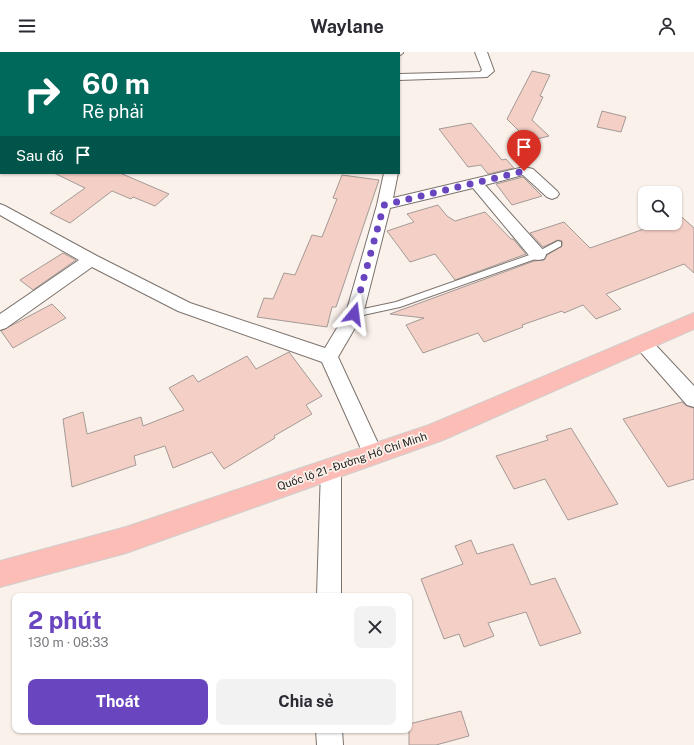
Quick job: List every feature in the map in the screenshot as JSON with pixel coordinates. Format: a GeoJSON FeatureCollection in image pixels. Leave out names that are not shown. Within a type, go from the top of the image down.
{"type":"FeatureCollection","features":[{"type":"Feature","properties":{"kind":"highway","name":"Quốc lộ 21 - Đường Hồ Chí Minh"},"geometry":{"type":"LineString","coordinates":[[0,574],[126,540],[435,433],[694,321]]}},
{"type":"Feature","properties":{"kind":"street"},"geometry":{"type":"LineString","coordinates":[[400,77],[483,75],[488,71],[481,52]]}},
{"type":"Feature","properties":{"kind":"street"},"geometry":{"type":"LineString","coordinates":[[384,205],[524,171],[528,172],[552,194]]}},
{"type":"Feature","properties":{"kind":"street"},"geometry":{"type":"LineString","coordinates":[[329,357],[354,314],[384,205],[391,174]]}},
{"type":"Feature","properties":{"kind":"street"},"geometry":{"type":"LineString","coordinates":[[476,183],[538,255]]}},
{"type":"Feature","properties":{"kind":"street"},"geometry":{"type":"LineString","coordinates":[[0,209],[91,260],[184,307],[329,357],[373,454]]}},
{"type":"Feature","properties":{"kind":"street"},"geometry":{"type":"LineString","coordinates":[[0,226],[15,217]]}},
{"type":"Feature","properties":{"kind":"street"},"geometry":{"type":"LineString","coordinates":[[0,323],[91,260]]}},
{"type":"Feature","properties":{"kind":"street"},"geometry":{"type":"LineString","coordinates":[[643,343],[694,399]]}},
{"type":"Feature","properties":{"kind":"street"},"geometry":{"type":"LineString","coordinates":[[329,593],[331,469]]}},
{"type":"Feature","properties":{"kind":"street"},"geometry":{"type":"LineString","coordinates":[[330,733],[330,745]]}},
{"type":"Feature","properties":{"kind":"lane"},"geometry":{"type":"LineString","coordinates":[[354,314],[397,305],[538,255],[558,244]]}},
{"type":"Feature","properties":{"kind":"building"},"geometry":{"type":"Polygon","coordinates":[[[532,71],[550,75],[540,96],[543,97],[532,120],[549,136],[529,141],[507,119],[532,71]]]}},
{"type":"Feature","properties":{"kind":"building"},"geometry":{"type":"Polygon","coordinates":[[[602,111],[626,117],[621,132],[597,127],[602,111]]]}},
{"type":"Feature","properties":{"kind":"building"},"geometry":{"type":"Polygon","coordinates":[[[471,123],[502,160],[506,159],[514,168],[488,174],[481,165],[468,167],[439,129],[471,123]]]}},
{"type":"Feature","properties":{"kind":"building"},"geometry":{"type":"Polygon","coordinates":[[[56,174],[122,174],[169,194],[155,206],[133,197],[131,199],[112,191],[70,223],[50,213],[85,188],[56,174]]]}},
{"type":"Feature","properties":{"kind":"building"},"geometry":{"type":"Polygon","coordinates":[[[342,175],[379,180],[336,307],[332,307],[327,327],[257,317],[264,298],[273,299],[284,273],[295,275],[312,235],[322,237],[337,199],[333,198],[342,175]]]}},
{"type":"Feature","properties":{"kind":"building"},"geometry":{"type":"Polygon","coordinates":[[[523,177],[542,196],[512,205],[496,184],[523,177]]]}},
{"type":"Feature","properties":{"kind":"building"},"geometry":{"type":"Polygon","coordinates":[[[438,205],[447,216],[455,221],[485,212],[526,254],[455,280],[435,254],[410,262],[387,231],[414,222],[407,214],[438,205]]]}},
{"type":"Feature","properties":{"kind":"building"},"geometry":{"type":"Polygon","coordinates":[[[682,217],[694,228],[694,273],[684,264],[606,294],[621,309],[596,319],[583,305],[564,313],[562,311],[522,325],[523,327],[484,342],[478,333],[423,353],[406,325],[424,318],[390,314],[534,261],[544,260],[547,255],[562,246],[562,241],[558,240],[543,247],[530,233],[564,222],[590,248],[641,230],[682,230],[682,217]]]}},
{"type":"Feature","properties":{"kind":"building"},"geometry":{"type":"Polygon","coordinates":[[[63,253],[76,260],[33,290],[20,280],[63,253]]]}},
{"type":"Feature","properties":{"kind":"building"},"geometry":{"type":"Polygon","coordinates":[[[52,304],[66,318],[13,348],[1,331],[52,304]]]}},
{"type":"Feature","properties":{"kind":"building"},"geometry":{"type":"Polygon","coordinates":[[[289,352],[322,396],[306,405],[312,414],[274,436],[275,438],[224,469],[212,452],[173,468],[165,446],[134,456],[136,465],[72,487],[63,419],[83,412],[87,434],[141,417],[143,426],[184,410],[169,388],[193,375],[198,382],[247,356],[256,369],[289,352]]]}},
{"type":"Feature","properties":{"kind":"building"},"geometry":{"type":"Polygon","coordinates":[[[682,402],[687,406],[694,408],[694,479],[668,487],[623,419],[682,402]]]}},
{"type":"Feature","properties":{"kind":"building"},"geometry":{"type":"Polygon","coordinates":[[[571,428],[618,504],[568,520],[545,479],[514,489],[496,456],[548,440],[546,436],[571,428]]]}},
{"type":"Feature","properties":{"kind":"building"},"geometry":{"type":"Polygon","coordinates":[[[471,540],[477,554],[513,544],[531,585],[555,578],[581,633],[540,646],[526,612],[488,623],[494,636],[464,647],[459,634],[444,639],[421,579],[463,564],[455,546],[471,540]]]}},
{"type":"Feature","properties":{"kind":"building"},"geometry":{"type":"Polygon","coordinates":[[[461,711],[469,736],[436,745],[409,745],[409,733],[412,733],[412,723],[461,711]]]}},
{"type":"Feature","properties":{"kind":"route"},"geometry":{"type":"LineString","coordinates":[[354,314],[384,205],[524,171]]}}]}
